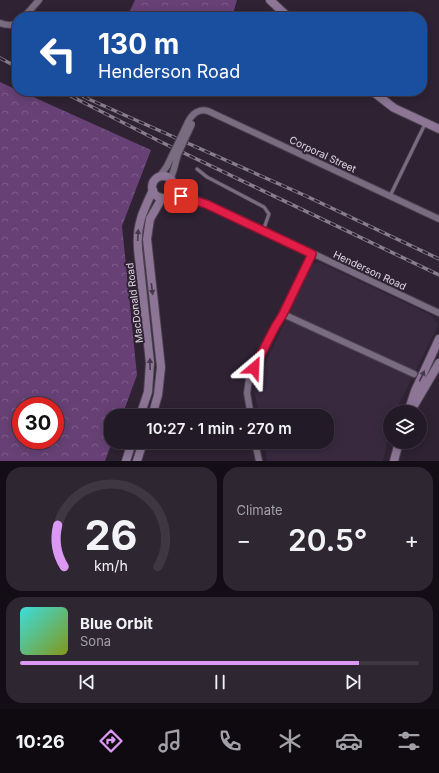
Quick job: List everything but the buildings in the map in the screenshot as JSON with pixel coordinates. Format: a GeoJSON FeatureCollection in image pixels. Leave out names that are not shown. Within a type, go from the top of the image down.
{"type":"FeatureCollection","features":[{"type":"Feature","properties":{"kind":"street"},"geometry":{"type":"LineString","coordinates":[[28,12],[39,0]]}},
{"type":"Feature","properties":{"kind":"street"},"geometry":{"type":"LineString","coordinates":[[270,0],[283,12]]}},
{"type":"Feature","properties":{"kind":"street"},"geometry":{"type":"LineString","coordinates":[[0,23],[5,25],[12,24]]}},
{"type":"Feature","properties":{"kind":"street"},"geometry":{"type":"LineString","coordinates":[[378,96],[394,108],[439,129]]}},
{"type":"Feature","properties":{"kind":"street","name":"Corporal Street"},"geometry":{"type":"LineString","coordinates":[[190,123],[198,111],[205,110],[212,112],[439,219]]}},
{"type":"Feature","properties":{"kind":"street"},"geometry":{"type":"LineString","coordinates":[[190,123],[174,168],[174,192],[166,197],[156,195],[152,185],[154,180],[160,176],[167,166],[190,123]]}},
{"type":"Feature","properties":{"kind":"street"},"geometry":{"type":"LineString","coordinates":[[160,176],[167,176],[173,181]]}},
{"type":"Feature","properties":{"kind":"street","name":"Henderson Road"},"geometry":{"type":"LineString","coordinates":[[173,181],[206,204]]}},
{"type":"Feature","properties":{"kind":"street","name":"MacDonald Road"},"geometry":{"type":"LineString","coordinates":[[142,409],[148,392],[150,353],[137,233],[141,217],[153,190]]}},
{"type":"Feature","properties":{"kind":"street","name":"Henderson Road"},"geometry":{"type":"LineString","coordinates":[[166,197],[184,196],[206,204],[439,313]]}},
{"type":"Feature","properties":{"kind":"street","name":"MacDonald Road"},"geometry":{"type":"LineString","coordinates":[[154,409],[158,395],[161,357],[147,239],[150,219],[166,197]]}},
{"type":"Feature","properties":{"kind":"street"},"geometry":{"type":"LineString","coordinates":[[250,409],[247,393],[248,382],[312,254]]}},
{"type":"Feature","properties":{"kind":"street"},"geometry":{"type":"LineString","coordinates":[[283,314],[414,374]]}},
{"type":"Feature","properties":{"kind":"street"},"geometry":{"type":"LineString","coordinates":[[411,405],[415,391],[439,339]]}},
{"type":"Feature","properties":{"kind":"street"},"geometry":{"type":"LineString","coordinates":[[413,405],[439,363]]}},
{"type":"Feature","properties":{"kind":"street"},"geometry":{"type":"LineString","coordinates":[[148,392],[158,395]]}},
{"type":"Feature","properties":{"kind":"street"},"geometry":{"type":"LineString","coordinates":[[126,461],[130,449]]}},
{"type":"Feature","properties":{"kind":"street"},"geometry":{"type":"LineString","coordinates":[[137,461],[141,449]]}},
{"type":"Feature","properties":{"kind":"street"},"geometry":{"type":"LineString","coordinates":[[256,449],[259,461]]}},
{"type":"Feature","properties":{"kind":"street"},"geometry":{"type":"LineString","coordinates":[[394,461],[397,449]]}},
{"type":"Feature","properties":{"kind":"lane"},"geometry":{"type":"LineString","coordinates":[[390,196],[425,122]]}},
{"type":"Feature","properties":{"kind":"lane"},"geometry":{"type":"LineString","coordinates":[[197,169],[207,178],[264,207],[269,214],[263,231]]}},
{"type":"Feature","properties":{"kind":"shaded area"},"geometry":{"type":"Polygon","coordinates":[[[316,262],[321,263],[431,315],[437,322],[438,326],[398,405],[383,405],[383,449],[386,449],[383,461],[267,461],[265,449],[334,449],[334,409],[258,409],[254,391],[255,385],[311,266],[316,262]]]}},
{"type":"Feature","properties":{"kind":"green space"},"geometry":{"type":"Polygon","coordinates":[[[135,0],[237,0],[233,12],[129,12],[135,0]]]}},
{"type":"Feature","properties":{"kind":"green space"},"geometry":{"type":"Polygon","coordinates":[[[0,82],[12,88],[12,96],[31,96],[151,150],[122,226],[137,375],[125,409],[104,409],[104,449],[109,449],[105,461],[0,461],[0,82]]]}},
{"type":"Feature","properties":{"kind":"railway"},"geometry":{"type":"LineString","coordinates":[[0,58],[12,64]]}},
{"type":"Feature","properties":{"kind":"railway"},"geometry":{"type":"LineString","coordinates":[[71,96],[161,142],[439,275]]}},
{"type":"Feature","properties":{"kind":"railway"},"geometry":{"type":"LineString","coordinates":[[84,97],[306,196],[439,259]]}},
{"type":"Feature","properties":{"kind":"route"},"geometry":{"type":"LineString","coordinates":[[181,196],[206,204],[312,254],[283,314],[254,368]]}}]}
